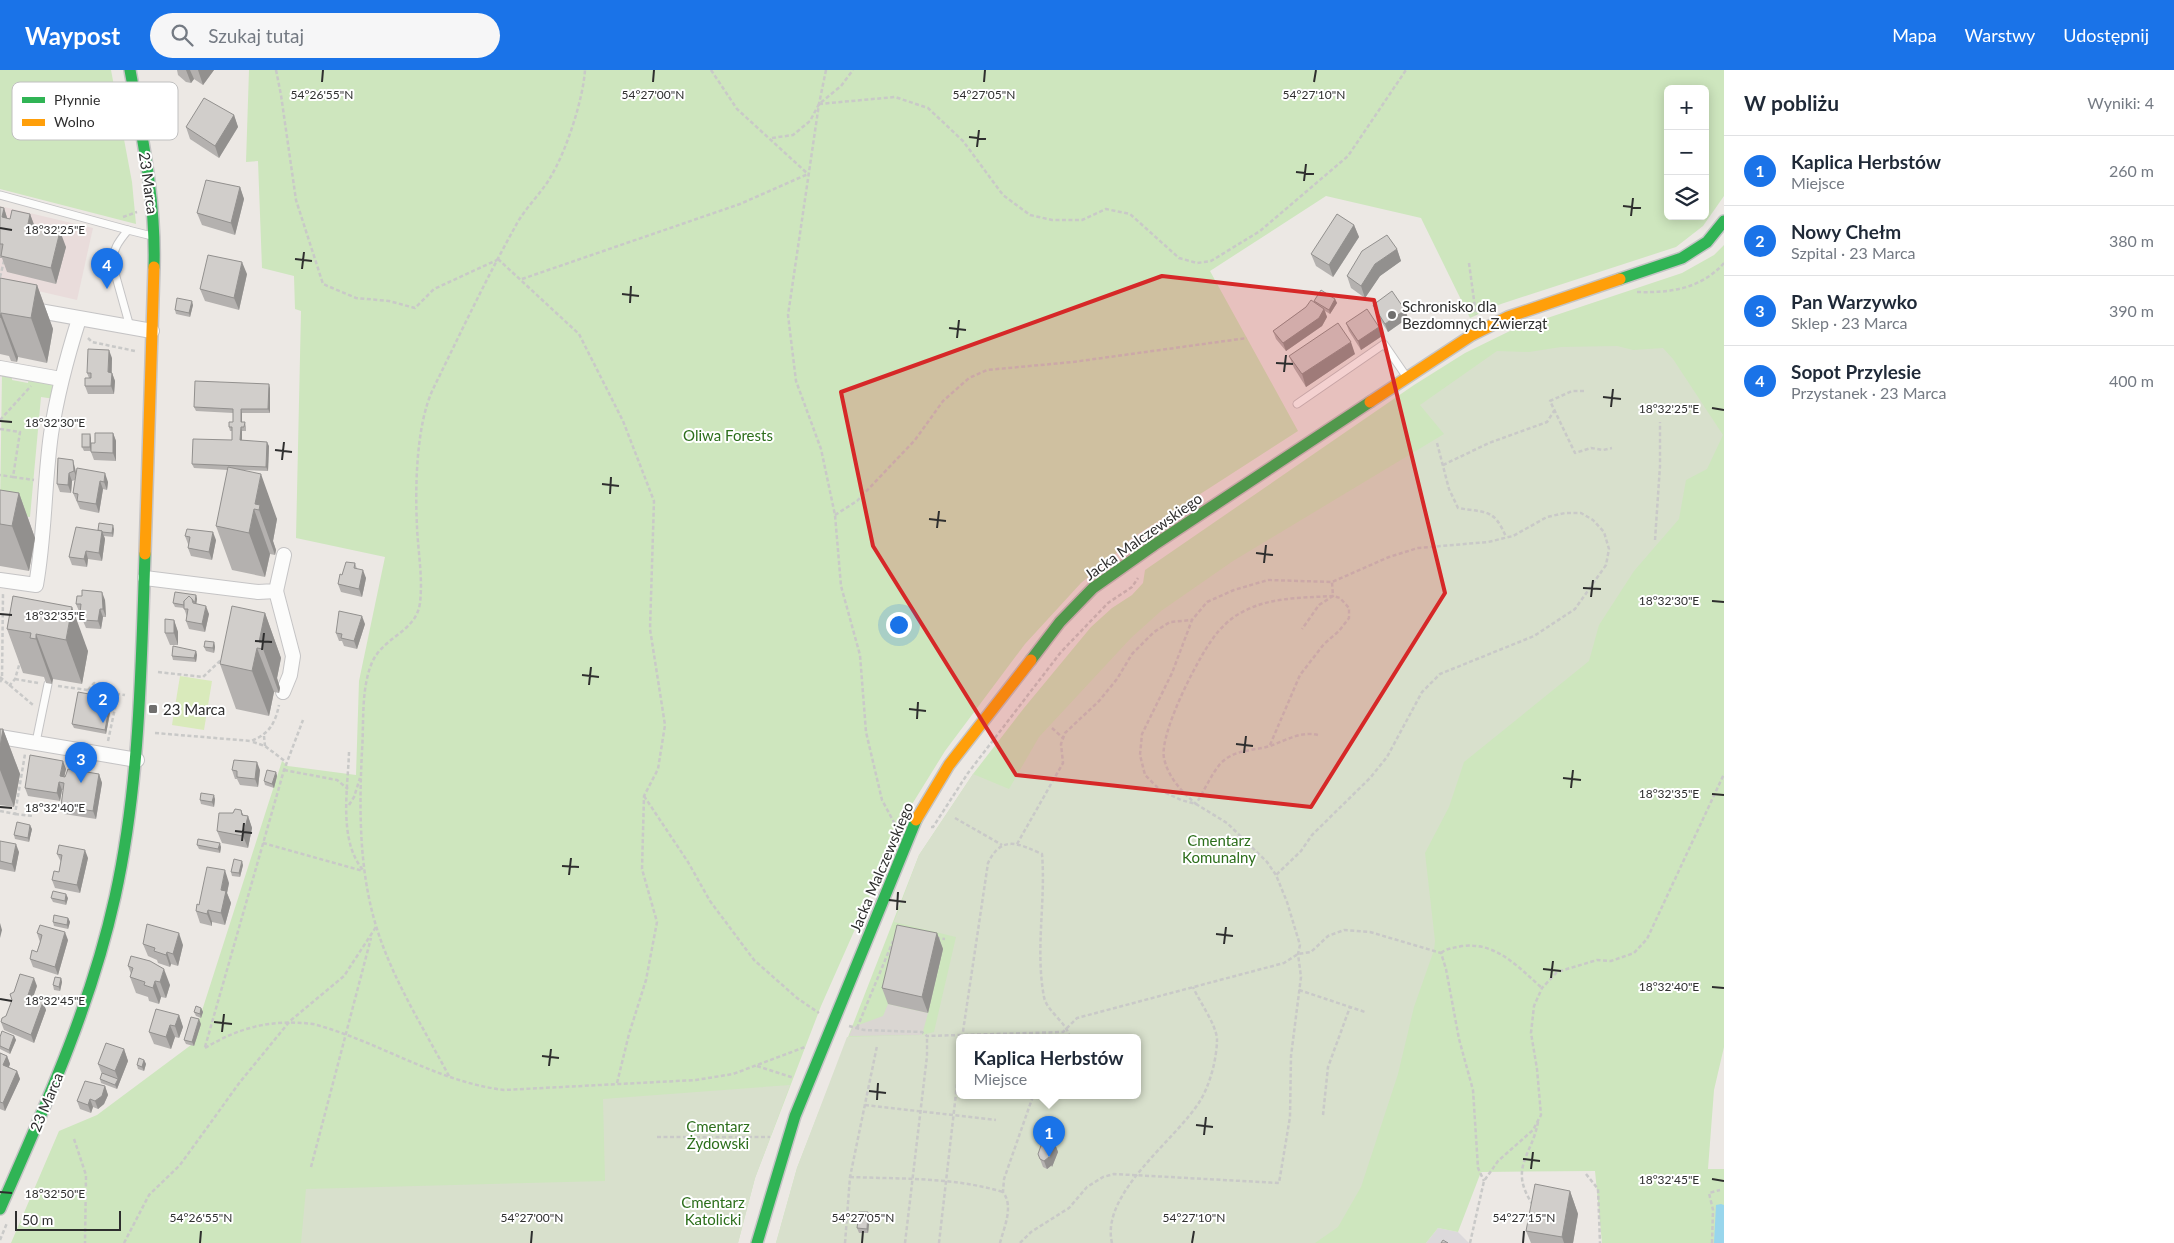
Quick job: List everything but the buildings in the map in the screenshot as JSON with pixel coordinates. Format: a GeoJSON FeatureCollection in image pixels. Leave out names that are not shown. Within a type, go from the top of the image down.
{"type":"FeatureCollection","features":[{"type":"Feature","properties":{"kind":"main road","name":"23 Marca"},"geometry":{"type":"LineString","coordinates":[[0,1209],[69,1047],[96,970],[122,863],[137,760],[145,578],[155,237],[150,179],[143,140]]}},
{"type":"Feature","properties":{"kind":"main road","name":"Jacka Malczewskiego"},"geometry":{"type":"LineString","coordinates":[[757,1243],[772,1187],[795,1116],[918,815],[949,765],[1078,601],[1112,573],[1147,549],[1478,331],[1508,318],[1682,258],[1706,242],[1724,221]]}},
{"type":"Feature","properties":{"kind":"street"},"geometry":{"type":"LineString","coordinates":[[0,304],[152,332]]}},
{"type":"Feature","properties":{"kind":"street"},"geometry":{"type":"LineString","coordinates":[[1,580],[36,585],[43,547],[51,434],[60,379],[79,319]]}},
{"type":"Feature","properties":{"kind":"street"},"geometry":{"type":"LineString","coordinates":[[0,368],[60,379]]}},
{"type":"Feature","properties":{"kind":"street"},"geometry":{"type":"LineString","coordinates":[[283,692],[290,675],[293,656],[276,591],[284,555]]}},
{"type":"Feature","properties":{"kind":"street"},"geometry":{"type":"LineString","coordinates":[[145,578],[258,592],[276,591]]}},
{"type":"Feature","properties":{"kind":"street"},"geometry":{"type":"LineString","coordinates":[[0,737],[137,760]]}},
{"type":"Feature","properties":{"kind":"lane"},"geometry":{"type":"LineString","coordinates":[[0,195],[128,230]]}},
{"type":"Feature","properties":{"kind":"lane","name":"23 Marca"},"geometry":{"type":"LineString","coordinates":[[130,329],[113,266],[115,246],[128,230],[155,237]]}},
{"type":"Feature","properties":{"kind":"lane"},"geometry":{"type":"LineString","coordinates":[[1297,404],[1384,344],[1407,376]]}},
{"type":"Feature","properties":{"kind":"lane"},"geometry":{"type":"LineString","coordinates":[[32,741],[42,712],[48,684]]}},
{"type":"Feature","properties":{"kind":"path"},"geometry":{"type":"LineString","coordinates":[[276,70],[296,200],[323,284],[356,298],[389,301],[414,308],[434,289],[498,260]]}},
{"type":"Feature","properties":{"kind":"path"},"geometry":{"type":"LineString","coordinates":[[449,1076],[386,953],[376,928],[364,872],[360,793],[365,690],[371,662],[388,640],[408,628],[415,619],[420,604],[420,558],[417,527],[421,429],[432,392],[516,224],[551,178],[578,111],[585,70]]}},
{"type":"Feature","properties":{"kind":"path"},"geometry":{"type":"LineString","coordinates":[[711,70],[737,109],[808,174]]}},
{"type":"Feature","properties":{"kind":"path"},"geometry":{"type":"LineString","coordinates":[[826,70],[808,174],[788,315],[796,381],[821,449],[834,515],[841,586],[860,655],[866,732],[882,800],[905,843]]}},
{"type":"Feature","properties":{"kind":"path"},"geometry":{"type":"LineString","coordinates":[[770,138],[793,134],[810,121],[819,104],[841,86],[852,70]]}},
{"type":"Feature","properties":{"kind":"path"},"geometry":{"type":"LineString","coordinates":[[819,104],[895,98],[928,108],[963,141],[1003,195],[1030,215],[1052,220],[1082,220],[1106,210],[1130,214],[1179,258],[1197,263],[1212,261],[1260,231],[1348,156],[1406,70]]}},
{"type":"Feature","properties":{"kind":"path"},"geometry":{"type":"LineString","coordinates":[[522,279],[740,204],[808,174]]}},
{"type":"Feature","properties":{"kind":"path"},"geometry":{"type":"LineString","coordinates":[[115,227],[117,219],[141,210]]}},
{"type":"Feature","properties":{"kind":"path"},"geometry":{"type":"LineString","coordinates":[[0,277],[5,259]]}},
{"type":"Feature","properties":{"kind":"path"},"geometry":{"type":"LineString","coordinates":[[498,260],[522,279],[580,334],[623,421],[654,501],[650,629],[666,725],[658,769],[644,796],[642,869],[657,922],[646,980],[628,1034],[617,1083]]}},
{"type":"Feature","properties":{"kind":"path"},"geometry":{"type":"LineString","coordinates":[[1470,263],[1478,331]]}},
{"type":"Feature","properties":{"kind":"path"},"geometry":{"type":"LineString","coordinates":[[1630,292],[1684,289],[1703,280],[1724,263]]}},
{"type":"Feature","properties":{"kind":"path"},"geometry":{"type":"LineString","coordinates":[[74,334],[89,338],[92,342],[141,353]]}},
{"type":"Feature","properties":{"kind":"path"},"geometry":{"type":"LineString","coordinates":[[834,515],[857,501],[915,440],[943,401],[969,378],[987,370],[1073,362],[1247,338]]}},
{"type":"Feature","properties":{"kind":"path"},"geometry":{"type":"LineString","coordinates":[[0,420],[41,376]]}},
{"type":"Feature","properties":{"kind":"path"},"geometry":{"type":"LineString","coordinates":[[1584,391],[1572,391],[1550,400],[1574,453],[1592,448],[1603,450],[1612,448]]}},
{"type":"Feature","properties":{"kind":"path"},"geometry":{"type":"LineString","coordinates":[[1443,465],[1489,443],[1547,422],[1554,411]]}},
{"type":"Feature","properties":{"kind":"path"},"geometry":{"type":"LineString","coordinates":[[1655,540],[1660,466],[1660,422]]}},
{"type":"Feature","properties":{"kind":"path"},"geometry":{"type":"LineString","coordinates":[[0,429],[20,432],[13,477]]}},
{"type":"Feature","properties":{"kind":"path"},"geometry":{"type":"LineString","coordinates":[[1437,443],[1449,489],[1458,508],[1489,512],[1497,518],[1506,537]]}},
{"type":"Feature","properties":{"kind":"path"},"geometry":{"type":"LineString","coordinates":[[0,475],[47,482]]}},
{"type":"Feature","properties":{"kind":"path"},"geometry":{"type":"LineString","coordinates":[[1196,804],[1181,800],[1160,790],[1145,775],[1140,755],[1142,734],[1172,673],[1192,620],[1207,602],[1234,590],[1268,580],[1332,582],[1389,557],[1418,548],[1488,542],[1523,533],[1547,517],[1565,512],[1581,513],[1594,520],[1604,532],[1609,549],[1606,565],[1575,609],[1534,636],[1440,674],[1422,692],[1387,756],[1370,778],[1312,835],[1301,851],[1276,875]]}},
{"type":"Feature","properties":{"kind":"path"},"geometry":{"type":"LineString","coordinates":[[924,827],[933,827],[968,773],[1061,652],[1108,603],[1132,587],[1138,580],[1138,574]]}},
{"type":"Feature","properties":{"kind":"path"},"geometry":{"type":"LineString","coordinates":[[1,580],[1,679],[42,712]]}},
{"type":"Feature","properties":{"kind":"path"},"geometry":{"type":"LineString","coordinates":[[1332,582],[1333,596]]}},
{"type":"Feature","properties":{"kind":"path"},"geometry":{"type":"LineString","coordinates":[[1302,629],[1319,605],[1333,596]]}},
{"type":"Feature","properties":{"kind":"path"},"geometry":{"type":"LineString","coordinates":[[1020,1243],[1031,1232],[1069,1208],[1077,1196],[1095,1182],[1114,1174],[1279,1183],[1290,1117],[1291,1056],[1301,977],[1298,954],[1300,946],[1288,902],[1276,875],[1267,862],[1227,823],[1196,804],[1181,791],[1167,770],[1163,756],[1167,729],[1193,672],[1216,633],[1235,616],[1258,604],[1283,599],[1333,596],[1340,598],[1349,608],[1349,618],[1339,631],[1324,644],[1300,675],[1269,746]]}},
{"type":"Feature","properties":{"kind":"path"},"geometry":{"type":"LineString","coordinates":[[1017,844],[1063,763],[1061,744],[1065,733],[1099,701],[1117,679],[1132,654],[1154,632],[1170,622],[1192,620]]}},
{"type":"Feature","properties":{"kind":"path"},"geometry":{"type":"LineString","coordinates":[[9,686],[15,679],[22,655]]}},
{"type":"Feature","properties":{"kind":"path"},"geometry":{"type":"LineString","coordinates":[[157,672],[203,676],[222,660]]}},
{"type":"Feature","properties":{"kind":"path"},"geometry":{"type":"LineString","coordinates":[[15,679],[128,696]]}},
{"type":"Feature","properties":{"kind":"path"},"geometry":{"type":"LineString","coordinates":[[88,690],[94,683],[103,684]]}},
{"type":"Feature","properties":{"kind":"path"},"geometry":{"type":"LineString","coordinates":[[251,741],[264,736],[275,723],[283,692]]}},
{"type":"Feature","properties":{"kind":"path"},"geometry":{"type":"LineString","coordinates":[[115,744],[107,743],[118,694]]}},
{"type":"Feature","properties":{"kind":"path"},"geometry":{"type":"LineString","coordinates":[[303,720],[286,762],[205,1048],[247,1028],[269,1022],[290,1021],[313,1024],[449,1076],[485,1088],[504,1090],[696,1080],[733,1074],[811,1045]]}},
{"type":"Feature","properties":{"kind":"path"},"geometry":{"type":"LineString","coordinates":[[1052,728],[1063,738]]}},
{"type":"Feature","properties":{"kind":"path"},"geometry":{"type":"LineString","coordinates":[[155,733],[251,741],[265,746],[286,762]]}},
{"type":"Feature","properties":{"kind":"path"},"geometry":{"type":"LineString","coordinates":[[1196,804],[1221,764],[1237,752],[1269,746],[1298,734],[1309,733],[1318,735]]}},
{"type":"Feature","properties":{"kind":"path"},"geometry":{"type":"LineString","coordinates":[[264,736],[265,746]]}},
{"type":"Feature","properties":{"kind":"path"},"geometry":{"type":"LineString","coordinates":[[15,814],[32,741]]}},
{"type":"Feature","properties":{"kind":"path"},"geometry":{"type":"LineString","coordinates":[[349,752],[348,834],[353,852],[364,872]]}},
{"type":"Feature","properties":{"kind":"path"},"geometry":{"type":"LineString","coordinates":[[284,770],[337,780],[348,789]]}},
{"type":"Feature","properties":{"kind":"path"},"geometry":{"type":"LineString","coordinates":[[348,806],[354,797],[361,771]]}},
{"type":"Feature","properties":{"kind":"path"},"geometry":{"type":"LineString","coordinates":[[1535,1209],[1522,1188],[1522,1165],[1534,1138],[1541,1115],[1538,1078],[1531,1033],[1534,1006],[1542,988],[1557,972],[1597,960],[1611,961],[1627,956],[1634,953],[1647,939],[1724,774]]}},
{"type":"Feature","properties":{"kind":"path"},"geometry":{"type":"LineString","coordinates":[[644,796],[688,862],[710,902],[754,960],[797,998],[822,1014]]}},
{"type":"Feature","properties":{"kind":"path"},"geometry":{"type":"LineString","coordinates":[[0,811],[33,816]]}},
{"type":"Feature","properties":{"kind":"path"},"geometry":{"type":"LineString","coordinates":[[955,818],[1002,845],[1017,844],[1042,854],[1044,881],[1040,973],[1044,1000],[1068,1030],[1069,1034]]}},
{"type":"Feature","properties":{"kind":"path"},"geometry":{"type":"LineString","coordinates":[[263,843],[344,868],[364,872]]}},
{"type":"Feature","properties":{"kind":"path"},"geometry":{"type":"LineString","coordinates":[[963,1034],[988,863],[993,852],[1002,845]]}},
{"type":"Feature","properties":{"kind":"path"},"geometry":{"type":"LineString","coordinates":[[124,1243],[149,1195],[180,1165],[240,1082],[290,1021],[344,976],[376,928]]}},
{"type":"Feature","properties":{"kind":"path"},"geometry":{"type":"LineString","coordinates":[[1013,1034],[1063,1032],[1068,1030],[1077,1018],[1284,963],[1298,954],[1311,952],[1328,936],[1344,930],[1370,932],[1440,953]]}},
{"type":"Feature","properties":{"kind":"path"},"geometry":{"type":"LineString","coordinates":[[311,1167],[347,1036],[372,934]]}},
{"type":"Feature","properties":{"kind":"path"},"geometry":{"type":"LineString","coordinates":[[935,938],[945,939]]}},
{"type":"Feature","properties":{"kind":"path"},"geometry":{"type":"LineString","coordinates":[[857,1028],[894,940]]}},
{"type":"Feature","properties":{"kind":"path"},"geometry":{"type":"LineString","coordinates":[[1440,953],[1446,949],[1472,945],[1502,953],[1542,988]]}},
{"type":"Feature","properties":{"kind":"path"},"geometry":{"type":"LineString","coordinates":[[1440,953],[1446,969],[1459,1039],[1473,1090],[1478,1168],[1484,1181]]}},
{"type":"Feature","properties":{"kind":"path"},"geometry":{"type":"LineString","coordinates":[[1112,1243],[1114,1214],[1121,1195],[1137,1174],[1171,1138],[1200,1100],[1212,1068],[1217,1038],[1193,987]]}},
{"type":"Feature","properties":{"kind":"path"},"geometry":{"type":"LineString","coordinates":[[1299,990],[1365,1012]]}},
{"type":"Feature","properties":{"kind":"path"},"geometry":{"type":"LineString","coordinates":[[1323,1114],[1328,1067],[1350,1007]]}},
{"type":"Feature","properties":{"kind":"path"},"geometry":{"type":"LineString","coordinates":[[845,1023],[857,1028],[922,1032],[926,1036],[956,1036]]}},
{"type":"Feature","properties":{"kind":"path"},"geometry":{"type":"LineString","coordinates":[[846,1032],[849,1026]]}},
{"type":"Feature","properties":{"kind":"path"},"geometry":{"type":"LineString","coordinates":[[905,1243],[927,1056],[926,1036]]}},
{"type":"Feature","properties":{"kind":"path"},"geometry":{"type":"LineString","coordinates":[[845,1243],[850,1177],[877,1046]]}},
{"type":"Feature","properties":{"kind":"path"},"geometry":{"type":"LineString","coordinates":[[755,1066],[798,1079]]}},
{"type":"Feature","properties":{"kind":"path"},"geometry":{"type":"LineString","coordinates":[[940,1243],[956,1095]]}},
{"type":"Feature","properties":{"kind":"path"},"geometry":{"type":"LineString","coordinates":[[1003,1192],[1004,1180],[1032,1099]]}},
{"type":"Feature","properties":{"kind":"path"},"geometry":{"type":"LineString","coordinates":[[865,1104],[996,1120]]}},
{"type":"Feature","properties":{"kind":"path"},"geometry":{"type":"LineString","coordinates":[[1470,1243],[1484,1181],[1498,1161],[1533,1130],[1539,1120]]}},
{"type":"Feature","properties":{"kind":"path"},"geometry":{"type":"LineString","coordinates":[[657,1137],[762,1135]]}},
{"type":"Feature","properties":{"kind":"path"},"geometry":{"type":"LineString","coordinates":[[74,1138],[86,1175],[85,1243]]}},
{"type":"Feature","properties":{"kind":"path"},"geometry":{"type":"LineString","coordinates":[[1586,1174],[1598,1189],[1600,1243]]}},
{"type":"Feature","properties":{"kind":"path"},"geometry":{"type":"LineString","coordinates":[[850,1177],[946,1182],[984,1186],[1003,1192],[1008,1199],[1008,1210],[1000,1243]]}},
{"type":"Feature","properties":{"kind":"path"},"geometry":{"type":"LineString","coordinates":[[1712,1243],[1713,1210],[1709,1193],[1720,1190]]}},
{"type":"Feature","properties":{"kind":"highlighted area"},"geometry":{"type":"Polygon","coordinates":[[[1162,276],[1374,300],[1445,593],[1311,807],[1016,775],[873,546],[841,392],[1162,276]]]}},
{"type":"Feature","properties":{"kind":"shaded area"},"geometry":{"type":"Polygon","coordinates":[[[0,206],[93,228],[77,300],[8,284],[0,285],[0,206]]]}},
{"type":"Feature","properties":{"kind":"shaded area"},"geometry":{"type":"Polygon","coordinates":[[[888,1004],[928,1013],[922,1035],[849,1036],[853,1027],[883,1016],[888,1004]]]}},
{"type":"Feature","properties":{"kind":"shaded area"},"geometry":{"type":"Polygon","coordinates":[[[1438,1228],[1458,1232],[1469,1243],[1426,1243],[1438,1228]]]}},
{"type":"Feature","properties":{"kind":"green space"},"geometry":{"type":"Polygon","coordinates":[[[0,70],[111,70],[113,82],[12,82],[12,140],[124,140],[132,182],[136,224],[0,189],[0,70]]]}},
{"type":"Feature","properties":{"kind":"green space","name":"Oliwa Forests"},"geometry":{"type":"Polygon","coordinates":[[[249,70],[1724,70],[1724,196],[1709,217],[1709,85],[1664,85],[1664,220],[1707,220],[1703,226],[1676,247],[1501,304],[1470,318],[1421,218],[1326,196],[1210,271],[1298,431],[1132,538],[1081,583],[1025,644],[945,751],[906,814],[821,1006],[755,1178],[738,1243],[11,1243],[59,1131],[97,1115],[191,1045],[282,761],[288,766],[356,775],[359,681],[385,557],[296,538],[301,311],[295,309],[294,276],[262,268],[258,161],[246,162],[249,70]]]}},
{"type":"Feature","properties":{"kind":"green space","name":"Cmentarz Komunalny"},"geometry":{"type":"Polygon","coordinates":[[[1724,245],[1724,1047],[1714,1090],[1708,1169],[1724,1169],[1724,1243],[1602,1243],[1595,1171],[1481,1172],[1458,1232],[1438,1228],[1426,1243],[776,1243],[797,1168],[919,855],[973,774],[1024,708],[1091,627],[1112,608],[1132,595],[1143,583],[1145,570],[1414,385],[1465,353],[1514,329],[1682,273],[1714,255],[1724,245]]]}},
{"type":"Feature","properties":{"kind":"green space","name":"Cmentarz Komunalny"},"geometry":{"type":"Polygon","coordinates":[[[1617,346],[1633,350],[1663,348],[1673,359],[1723,435],[1707,469],[1686,480],[1679,519],[1634,571],[1599,625],[1589,661],[1464,762],[1449,807],[1425,853],[1435,941],[1434,950],[1414,1007],[1398,1074],[1361,1187],[1338,1227],[1315,1243],[776,1243],[797,1168],[847,1037],[922,1035],[934,1032],[956,937],[894,922],[919,855],[973,774],[1009,789],[1039,737],[1131,638],[1161,611],[1233,561],[1444,434],[1420,405],[1497,351],[1529,352],[1561,347],[1617,346]]]}},
{"type":"Feature","properties":{"kind":"green space"},"geometry":{"type":"Polygon","coordinates":[[[2,373],[12,374],[12,380],[28,383],[29,377],[51,383],[55,387],[55,399],[41,397],[30,517],[0,513],[2,373]]]}},
{"type":"Feature","properties":{"kind":"green space"},"geometry":{"type":"Polygon","coordinates":[[[180,676],[212,681],[204,730],[172,725],[180,676]]]}},
{"type":"Feature","properties":{"kind":"green space","name":"Cmentarz Katolicki"},"geometry":{"type":"Polygon","coordinates":[[[790,1085],[755,1178],[738,1243],[301,1243],[306,1189],[605,1181],[603,1099],[790,1085]]]}},
{"type":"Feature","properties":{"kind":"water"},"geometry":{"type":"Polygon","coordinates":[[[1716,1205],[1724,1205],[1724,1243],[1714,1243],[1716,1205]]]}},
{"type":"Feature","properties":{"kind":"traffic: fast"},"geometry":{"type":"LineString","coordinates":[[130,70],[132,82]]}},
{"type":"Feature","properties":{"kind":"traffic: fast"},"geometry":{"type":"LineString","coordinates":[[142,140],[153,217],[154,267]]}},
{"type":"Feature","properties":{"kind":"traffic: fast"},"geometry":{"type":"LineString","coordinates":[[1620,279],[1682,258],[1707,242],[1724,221]]}},
{"type":"Feature","properties":{"kind":"traffic: fast"},"geometry":{"type":"LineString","coordinates":[[1031,660],[1060,622],[1093,588],[1154,545],[1370,402]]}},
{"type":"Feature","properties":{"kind":"traffic: fast"},"geometry":{"type":"LineString","coordinates":[[0,1209],[50,1094],[80,1017],[105,938],[115,897],[130,812],[138,726],[145,554]]}},
{"type":"Feature","properties":{"kind":"traffic: fast"},"geometry":{"type":"LineString","coordinates":[[757,1243],[795,1116],[916,820]]}},
{"type":"Feature","properties":{"kind":"traffic: slow"},"geometry":{"type":"LineString","coordinates":[[145,554],[154,267]]}},
{"type":"Feature","properties":{"kind":"traffic: slow"},"geometry":{"type":"LineString","coordinates":[[1370,402],[1472,335],[1508,317],[1620,279]]}},
{"type":"Feature","properties":{"kind":"traffic: slow"},"geometry":{"type":"LineString","coordinates":[[916,820],[949,765],[1031,660]]}},
{"type":"Feature","properties":{"kind":"place","name":"Sopot Przylesie"},"geometry":{"type":"Point","coordinates":[107,289]}},
{"type":"Feature","properties":{"kind":"place","name":"Schronisko dla Bezdomnych Zwierząt"},"geometry":{"type":"Point","coordinates":[1392,315]}},
{"type":"Feature","properties":{"kind":"place","name":"23 Marca"},"geometry":{"type":"Point","coordinates":[153,709]}},
{"type":"Feature","properties":{"kind":"place","name":"Nowy Chełm"},"geometry":{"type":"Point","coordinates":[103,723]}},
{"type":"Feature","properties":{"kind":"place","name":"Pan Warzywko"},"geometry":{"type":"Point","coordinates":[81,783]}},
{"type":"Feature","properties":{"kind":"place","name":"Kaplica Herbstów"},"geometry":{"type":"Point","coordinates":[1049,1157]}},
{"type":"Feature","properties":{"kind":"park label","name":"Cmentarz Żydowski"},"geometry":{"type":"Point","coordinates":[718,1134]}}]}
